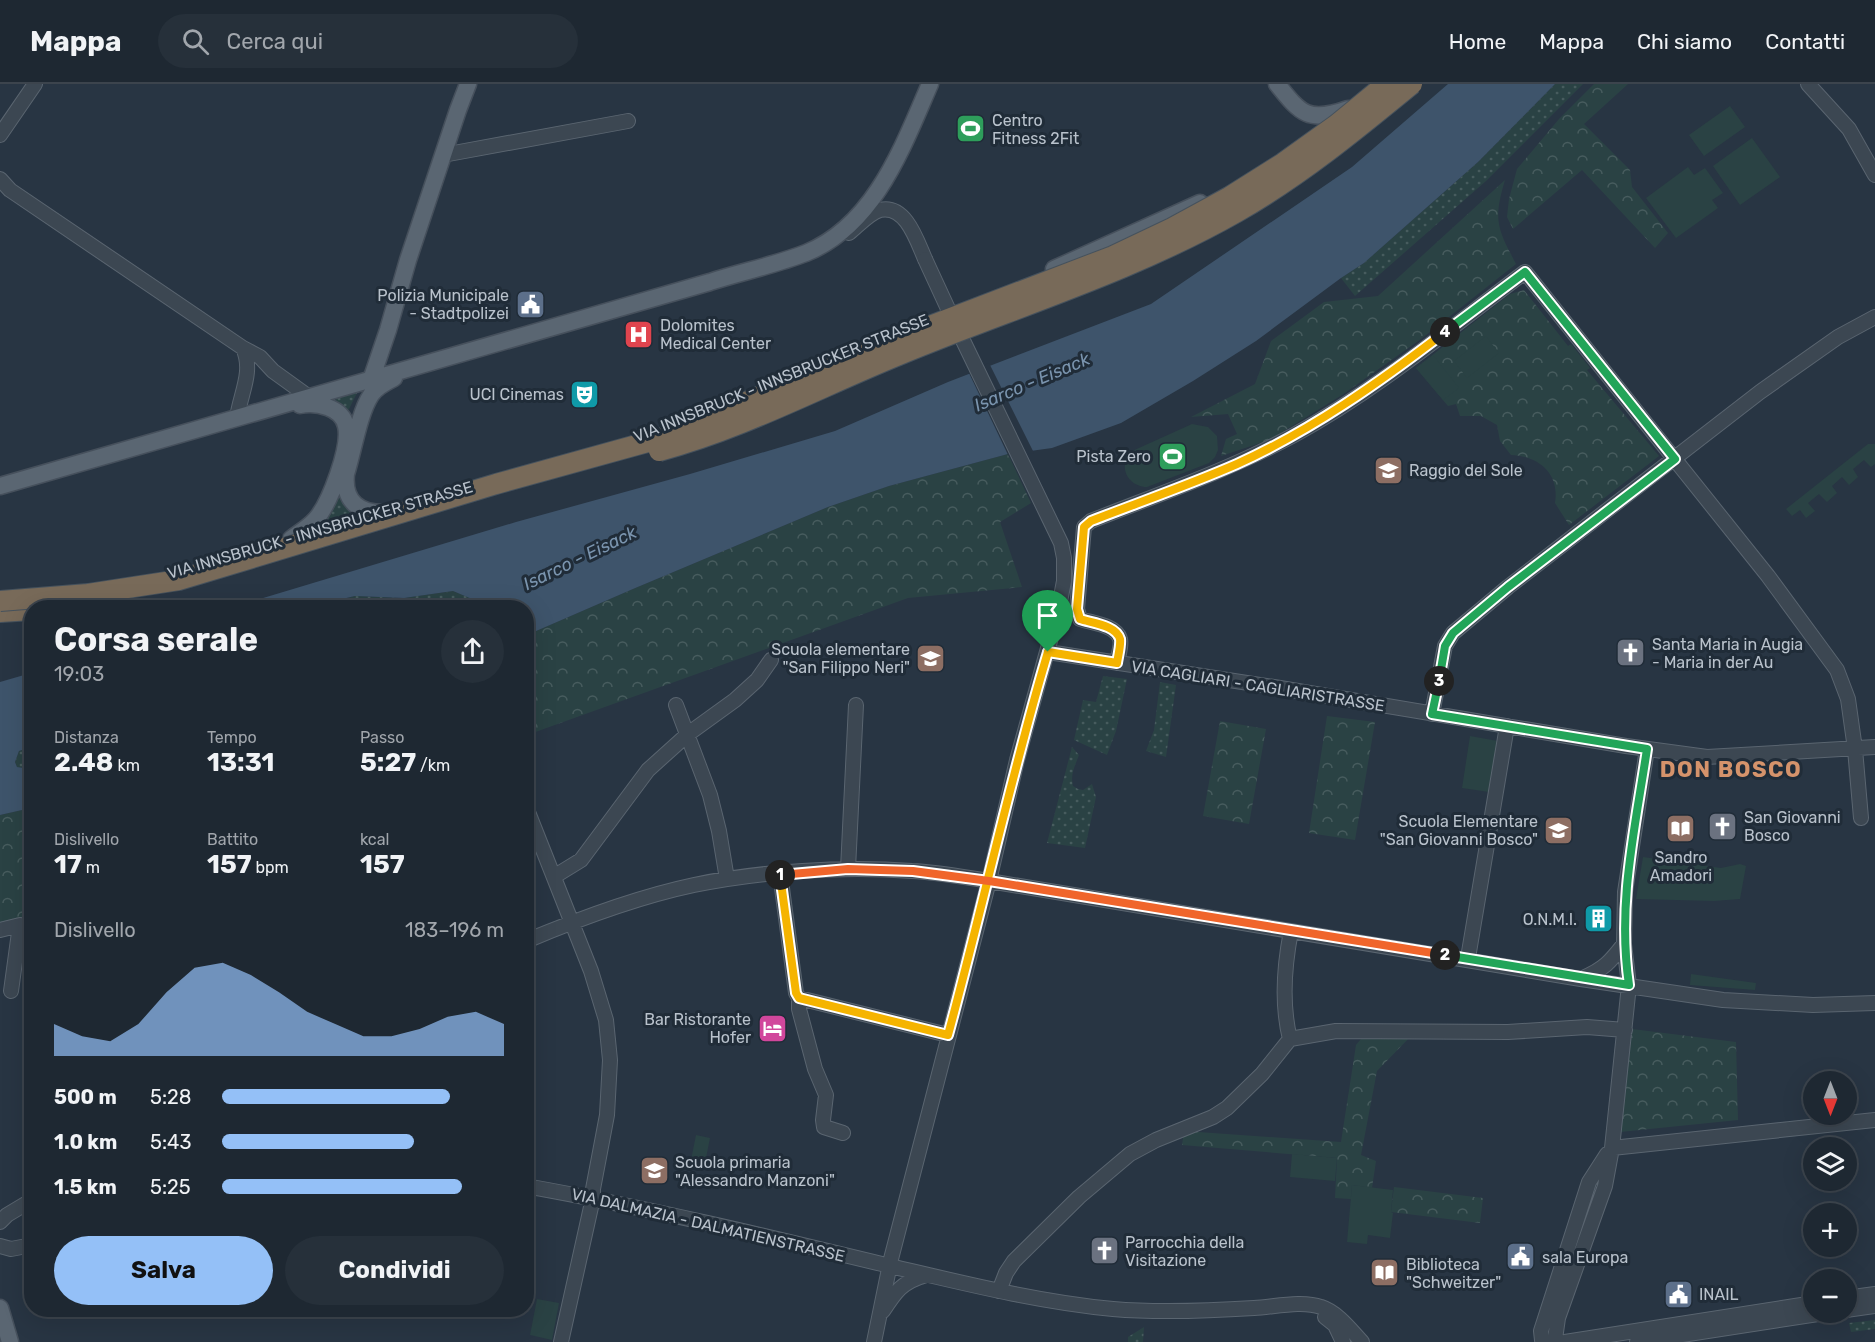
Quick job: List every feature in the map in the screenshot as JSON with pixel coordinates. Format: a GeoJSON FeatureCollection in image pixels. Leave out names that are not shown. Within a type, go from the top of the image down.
{"type":"FeatureCollection","features":[{"type":"Feature","properties":{"kind":"highway"},"geometry":{"type":"LineString","coordinates":[[0,602],[88,594],[179,580],[496,484],[662,438],[875,347],[1113,256],[1172,228],[1229,197],[1283,163],[1336,125],[1386,84]]}},
{"type":"Feature","properties":{"kind":"highway"},"geometry":{"type":"LineString","coordinates":[[127,600],[183,591],[500,494],[667,449],[727,429],[891,358],[1119,269],[1178,242],[1237,212],[1291,178],[1347,138],[1412,84]]}},
{"type":"Feature","properties":{"kind":"highway"},"geometry":{"type":"LineString","coordinates":[[0,612],[24,603]]}},
{"type":"Feature","properties":{"kind":"main road"},"geometry":{"type":"LineString","coordinates":[[371,380],[406,267],[468,84]]}},
{"type":"Feature","properties":{"kind":"main road"},"geometry":{"type":"LineString","coordinates":[[0,486],[807,252],[845,228],[876,192],[893,167],[930,84]]}},
{"type":"Feature","properties":{"kind":"main road"},"geometry":{"type":"LineString","coordinates":[[1277,84],[1295,106],[1304,113],[1321,116],[1348,109]]}},
{"type":"Feature","properties":{"kind":"main road","name":"VIA INNSBRUCK - INNSBRUCKER STRASSE"},"geometry":{"type":"LineString","coordinates":[[38,600],[175,572],[386,513],[667,427],[1038,276],[1190,208],[1271,162],[1348,109],[1379,84]]}},
{"type":"Feature","properties":{"kind":"main road"},"geometry":{"type":"LineString","coordinates":[[838,356],[863,357],[901,347],[1014,303],[1038,276]]}},
{"type":"Feature","properties":{"kind":"main road"},"geometry":{"type":"LineString","coordinates":[[382,347],[396,363],[419,365]]}},
{"type":"Feature","properties":{"kind":"main road"},"geometry":{"type":"LineString","coordinates":[[386,513],[362,510],[346,490],[346,474],[371,395],[386,382],[419,365]]}},
{"type":"Feature","properties":{"kind":"main road"},"geometry":{"type":"LineString","coordinates":[[273,408],[318,404],[340,414],[346,425],[344,451],[332,493],[316,518],[291,539]]}},
{"type":"Feature","properties":{"kind":"main road","name":"VIA INNSBRUCK - INNSBRUCKER STRASSE"},"geometry":{"type":"LineString","coordinates":[[0,597],[24,601]]}},
{"type":"Feature","properties":{"kind":"main road"},"geometry":{"type":"LineString","coordinates":[[0,606],[24,603]]}},
{"type":"Feature","properties":{"kind":"main road"},"geometry":{"type":"LineString","coordinates":[[1,1321],[10,1342]]}},
{"type":"Feature","properties":{"kind":"street"},"geometry":{"type":"LineString","coordinates":[[0,135],[35,84]]}},
{"type":"Feature","properties":{"kind":"street"},"geometry":{"type":"LineString","coordinates":[[1808,84],[1849,129],[1875,175]]}},
{"type":"Feature","properties":{"kind":"street"},"geometry":{"type":"LineString","coordinates":[[443,155],[628,121]]}},
{"type":"Feature","properties":{"kind":"street"},"geometry":{"type":"LineString","coordinates":[[0,178],[10,190],[243,348],[260,357],[273,371],[309,397]]}},
{"type":"Feature","properties":{"kind":"street"},"geometry":{"type":"LineString","coordinates":[[807,252],[823,250],[880,210],[896,212],[909,224],[1061,543],[1064,558],[1064,581],[1048,652],[1017,760],[989,881],[889,1266],[873,1342]]}},
{"type":"Feature","properties":{"kind":"street"},"geometry":{"type":"LineString","coordinates":[[1117,663],[1120,640],[1117,633],[1108,627],[1080,619],[1077,609],[1084,527],[1091,521],[1237,464],[1296,434],[1371,388],[1525,272],[1768,576],[1837,670],[1848,699],[1861,818]]}},
{"type":"Feature","properties":{"kind":"street"},"geometry":{"type":"LineString","coordinates":[[1432,714],[1445,646],[1453,633],[1508,587],[1810,355],[1875,317]]}},
{"type":"Feature","properties":{"kind":"street"},"geometry":{"type":"LineString","coordinates":[[237,418],[247,376],[248,358],[243,348]]}},
{"type":"Feature","properties":{"kind":"street","name":"VIA CAGLIARI - CAGLIARISTRASSE"},"geometry":{"type":"LineString","coordinates":[[1048,652],[1707,757],[1875,747]]}},
{"type":"Feature","properties":{"kind":"street"},"geometry":{"type":"LineString","coordinates":[[555,876],[581,860],[648,770],[688,734],[757,681],[771,660]]}},
{"type":"Feature","properties":{"kind":"street"},"geometry":{"type":"LineString","coordinates":[[676,705],[710,795],[727,879]]}},
{"type":"Feature","properties":{"kind":"street"},"geometry":{"type":"LineString","coordinates":[[848,869],[856,705]]}},
{"type":"Feature","properties":{"kind":"street"},"geometry":{"type":"LineString","coordinates":[[1468,958],[1507,726]]}},
{"type":"Feature","properties":{"kind":"street"},"geometry":{"type":"LineString","coordinates":[[1552,1341],[1606,1177],[1612,1148],[1629,985],[1624,944],[1625,892],[1647,749]]}},
{"type":"Feature","properties":{"kind":"street"},"geometry":{"type":"LineString","coordinates":[[534,826],[591,971],[606,1020],[609,1050],[607,1115],[593,1198],[561,1342]]}},
{"type":"Feature","properties":{"kind":"street"},"geometry":{"type":"LineString","coordinates":[[534,938],[645,897],[727,879],[848,869],[913,871],[989,881],[1581,978],[1733,1000],[1813,1005],[1875,1003]]}},
{"type":"Feature","properties":{"kind":"street"},"geometry":{"type":"LineString","coordinates":[[780,873],[799,1009],[815,1069],[826,1095],[824,1127],[843,1133]]}},
{"type":"Feature","properties":{"kind":"street"},"geometry":{"type":"LineString","coordinates":[[0,930],[20,925],[11,991]]}},
{"type":"Feature","properties":{"kind":"street"},"geometry":{"type":"LineString","coordinates":[[1290,1039],[1285,1021],[1284,974],[1291,931]]}},
{"type":"Feature","properties":{"kind":"street"},"geometry":{"type":"LineString","coordinates":[[1581,978],[1607,965],[1624,944]]}},
{"type":"Feature","properties":{"kind":"street"},"geometry":{"type":"LineString","coordinates":[[799,998],[948,1035]]}},
{"type":"Feature","properties":{"kind":"street"},"geometry":{"type":"LineString","coordinates":[[999,1291],[1014,1261],[1100,1177],[1143,1146],[1213,1117],[1227,1108],[1262,1074],[1290,1039],[1336,1031],[1508,1032],[1587,1027],[1625,1030]]}},
{"type":"Feature","properties":{"kind":"street"},"geometry":{"type":"LineString","coordinates":[[1612,1148],[1875,1120]]}},
{"type":"Feature","properties":{"kind":"street"},"geometry":{"type":"LineString","coordinates":[[1552,1341],[1541,1331],[1588,1185],[1612,1148]]}},
{"type":"Feature","properties":{"kind":"street"},"geometry":{"type":"LineString","coordinates":[[1588,1185],[1606,1177]]}},
{"type":"Feature","properties":{"kind":"street"},"geometry":{"type":"LineString","coordinates":[[1588,1185],[1598,1202]]}},
{"type":"Feature","properties":{"kind":"street","name":"VIA DALMAZIA - DALMATIENSTRASSE"},"geometry":{"type":"LineString","coordinates":[[534,1187],[593,1198],[999,1291],[1078,1305],[1133,1311],[1286,1306]]}},
{"type":"Feature","properties":{"kind":"street"},"geometry":{"type":"LineString","coordinates":[[0,1221],[24,1205]]}},
{"type":"Feature","properties":{"kind":"street"},"geometry":{"type":"LineString","coordinates":[[0,1246],[11,1249],[24,1247]]}},
{"type":"Feature","properties":{"kind":"street"},"geometry":{"type":"LineString","coordinates":[[877,1321],[893,1295],[902,1286],[927,1275]]}},
{"type":"Feature","properties":{"kind":"street"},"geometry":{"type":"LineString","coordinates":[[1857,1296],[1875,1294]]}},
{"type":"Feature","properties":{"kind":"street"},"geometry":{"type":"LineString","coordinates":[[1286,1306],[1305,1303],[1323,1307],[1344,1323],[1362,1342]]}},
{"type":"Feature","properties":{"kind":"street"},"geometry":{"type":"LineString","coordinates":[[1552,1341],[1803,1305]]}},
{"type":"Feature","properties":{"kind":"street"},"geometry":{"type":"LineString","coordinates":[[1286,1306],[1311,1310],[1325,1316],[1335,1326],[1343,1342]]}},
{"type":"Feature","properties":{"kind":"street"},"geometry":{"type":"LineString","coordinates":[[1857,1308],[1875,1306]]}},
{"type":"Feature","properties":{"kind":"street"},"geometry":{"type":"LineString","coordinates":[[1637,1342],[1803,1316]]}},
{"type":"Feature","properties":{"kind":"green space"},"geometry":{"type":"Polygon","coordinates":[[[1555,84],[1583,84],[1486,181],[1355,296],[1341,278],[1364,263],[1478,162],[1555,84]]]}},
{"type":"Feature","properties":{"kind":"green space"},"geometry":{"type":"Polygon","coordinates":[[[1594,84],[1628,84],[1584,124],[1630,170],[1632,187],[1668,233],[1655,248],[1582,170],[1513,229],[1507,217],[1517,169],[1559,119],[1594,84]]]}},
{"type":"Feature","properties":{"kind":"green space"},"geometry":{"type":"Polygon","coordinates":[[[1730,106],[1745,127],[1704,156],[1689,135],[1730,106]]]}},
{"type":"Feature","properties":{"kind":"green space"},"geometry":{"type":"Polygon","coordinates":[[[1752,138],[1780,177],[1740,205],[1713,166],[1752,138]]]}},
{"type":"Feature","properties":{"kind":"green space"},"geometry":{"type":"Polygon","coordinates":[[[1688,167],[1694,175],[1705,168],[1723,193],[1712,200],[1718,208],[1676,238],[1646,198],[1688,167]]]}},
{"type":"Feature","properties":{"kind":"green space"},"geometry":{"type":"Polygon","coordinates":[[[1505,180],[1499,205],[1499,224],[1516,264],[1421,339],[1342,395],[1269,440],[1221,456],[1226,439],[1237,434],[1228,414],[1191,417],[1255,384],[1271,341],[1324,302],[1378,296],[1505,180]]]}},
{"type":"Feature","properties":{"kind":"green space"},"geometry":{"type":"Polygon","coordinates":[[[1524,290],[1568,346],[1571,344],[1590,368],[1587,370],[1659,456],[1569,525],[1555,503],[1554,483],[1545,468],[1530,459],[1511,455],[1500,441],[1497,425],[1481,416],[1460,416],[1456,404],[1448,406],[1416,368],[1510,294],[1524,290]]]}},
{"type":"Feature","properties":{"kind":"green space"},"geometry":{"type":"Polygon","coordinates":[[[1486,336],[1499,353],[1467,378],[1454,361],[1486,336]]]}},
{"type":"Feature","properties":{"kind":"green space"},"geometry":{"type":"Polygon","coordinates":[[[1433,355],[1459,388],[1443,400],[1416,368],[1433,355]]]}},
{"type":"Feature","properties":{"kind":"green space"},"geometry":{"type":"Polygon","coordinates":[[[358,391],[347,413],[335,404],[336,398],[358,391]]]}},
{"type":"Feature","properties":{"kind":"green space","name":"Pista Zero"},"geometry":{"type":"Polygon","coordinates":[[[1192,424],[1208,427],[1217,436],[1218,450],[1209,463],[1147,487],[1130,480],[1125,464],[1130,452],[1192,424]]]}},
{"type":"Feature","properties":{"kind":"green space"},"geometry":{"type":"Polygon","coordinates":[[[1868,444],[1875,444],[1875,464],[1871,467],[1864,460],[1853,469],[1858,477],[1849,485],[1842,477],[1832,486],[1837,493],[1827,502],[1819,494],[1808,503],[1815,511],[1806,518],[1800,510],[1792,516],[1786,509],[1868,444]]]}},
{"type":"Feature","properties":{"kind":"green space"},"geometry":{"type":"Polygon","coordinates":[[[1008,454],[1031,503],[1000,522],[1022,587],[908,598],[534,732],[534,632],[828,507],[889,486],[1008,454]]]}},
{"type":"Feature","properties":{"kind":"green space"},"geometry":{"type":"Polygon","coordinates":[[[338,486],[362,516],[306,533],[338,486]]]}},
{"type":"Feature","properties":{"kind":"green space"},"geometry":{"type":"Polygon","coordinates":[[[453,591],[475,600],[339,600],[355,596],[404,598],[453,591]]]}},
{"type":"Feature","properties":{"kind":"green space"},"geometry":{"type":"Polygon","coordinates":[[[1103,676],[1127,679],[1116,731],[1107,755],[1074,740],[1083,700],[1096,702],[1103,676]]]}},
{"type":"Feature","properties":{"kind":"green space"},"geometry":{"type":"Polygon","coordinates":[[[1160,682],[1176,685],[1166,757],[1146,751],[1154,730],[1160,682]]]}},
{"type":"Feature","properties":{"kind":"green space"},"geometry":{"type":"Polygon","coordinates":[[[1327,716],[1375,722],[1355,840],[1309,833],[1327,716]]]}},
{"type":"Feature","properties":{"kind":"green space"},"geometry":{"type":"Polygon","coordinates":[[[1220,721],[1266,729],[1249,824],[1203,816],[1220,721]]]}},
{"type":"Feature","properties":{"kind":"green space"},"geometry":{"type":"Polygon","coordinates":[[[1470,736],[1498,741],[1489,792],[1462,788],[1470,736]]]}},
{"type":"Feature","properties":{"kind":"green space"},"geometry":{"type":"Polygon","coordinates":[[[1072,747],[1079,755],[1073,774],[1073,786],[1083,790],[1092,784],[1096,797],[1085,848],[1047,843],[1072,747]]]}},
{"type":"Feature","properties":{"kind":"green space"},"geometry":{"type":"Polygon","coordinates":[[[24,749],[24,768],[17,767],[15,762],[19,751],[24,749]]]}},
{"type":"Feature","properties":{"kind":"green space"},"geometry":{"type":"Polygon","coordinates":[[[24,810],[24,922],[0,928],[0,815],[24,810]]]}},
{"type":"Feature","properties":{"kind":"green space"},"geometry":{"type":"Polygon","coordinates":[[[1643,857],[1721,868],[1740,864],[1746,866],[1740,899],[1714,901],[1636,899],[1643,857]]]}},
{"type":"Feature","properties":{"kind":"green space"},"geometry":{"type":"Polygon","coordinates":[[[1691,974],[1756,983],[1755,990],[1690,985],[1691,974]]]}},
{"type":"Feature","properties":{"kind":"green space"},"geometry":{"type":"Polygon","coordinates":[[[1632,1029],[1736,1042],[1738,1120],[1620,1132],[1632,1029]]]}},
{"type":"Feature","properties":{"kind":"green space"},"geometry":{"type":"Polygon","coordinates":[[[1366,1033],[1412,1035],[1377,1071],[1361,1155],[1376,1161],[1372,1188],[1352,1185],[1351,1199],[1335,1198],[1337,1158],[1182,1145],[1184,1131],[1341,1142],[1356,1045],[1366,1033]]]}},
{"type":"Feature","properties":{"kind":"green space"},"geometry":{"type":"Polygon","coordinates":[[[696,1135],[710,1138],[704,1168],[690,1165],[696,1135]]]}},
{"type":"Feature","properties":{"kind":"green space"},"geometry":{"type":"Polygon","coordinates":[[[1292,1154],[1337,1158],[1335,1181],[1290,1177],[1292,1154]]]}},
{"type":"Feature","properties":{"kind":"green space"},"geometry":{"type":"Polygon","coordinates":[[[1352,1185],[1393,1190],[1390,1238],[1368,1235],[1367,1244],[1347,1242],[1352,1185]]]}},
{"type":"Feature","properties":{"kind":"green space"},"geometry":{"type":"Polygon","coordinates":[[[1394,1187],[1483,1198],[1480,1223],[1391,1212],[1394,1187]]]}},
{"type":"Feature","properties":{"kind":"green space"},"geometry":{"type":"Polygon","coordinates":[[[537,1299],[559,1303],[552,1340],[530,1335],[537,1299]]]}},
{"type":"Feature","properties":{"kind":"green space"},"geometry":{"type":"Polygon","coordinates":[[[1875,1320],[1875,1329],[1851,1332],[1849,1323],[1875,1320]]]}},
{"type":"Feature","properties":{"kind":"green space"},"geometry":{"type":"Polygon","coordinates":[[[1144,1327],[1143,1342],[1128,1342],[1128,1337],[1144,1327]]]}},
{"type":"Feature","properties":{"kind":"water","name":"Isarco - Eisack"},"geometry":{"type":"Polygon","coordinates":[[[1448,84],[1555,84],[1478,162],[1364,263],[1256,341],[1121,423],[1052,448],[1008,454],[889,486],[828,507],[534,632],[534,600],[474,600],[453,591],[404,598],[355,596],[338,600],[257,600],[516,522],[835,431],[948,382],[1151,304],[1352,167],[1448,84]]]}},
{"type":"Feature","properties":{"kind":"water"},"geometry":{"type":"Polygon","coordinates":[[[24,675],[24,749],[19,751],[15,762],[17,767],[24,768],[24,810],[0,815],[0,682],[24,675]]]}},
{"type":"Feature","properties":{"kind":"pier"},"geometry":{"type":"Polygon","coordinates":[[[989,363],[1034,453],[1009,457],[968,371],[989,363]]]}},
{"type":"Feature","properties":{"kind":"place","name":"Centro Fitness 2Fit"},"geometry":{"type":"Point","coordinates":[971,129]}},
{"type":"Feature","properties":{"kind":"place","name":"Polizia Municipale - Stadtpolizei"},"geometry":{"type":"Point","coordinates":[530,304]}},
{"type":"Feature","properties":{"kind":"place","name":"Dolomites Medical Center"},"geometry":{"type":"Point","coordinates":[639,334]}},
{"type":"Feature","properties":{"kind":"place","name":"UCI Cinemas"},"geometry":{"type":"Point","coordinates":[585,394]}},
{"type":"Feature","properties":{"kind":"place","name":"Pista Zero"},"geometry":{"type":"Point","coordinates":[1172,456]}},
{"type":"Feature","properties":{"kind":"place","name":"Raggio del Sole"},"geometry":{"type":"Point","coordinates":[1388,470]}},
{"type":"Feature","properties":{"kind":"place","name":"Santa Maria in Augia - Maria in der Au"},"geometry":{"type":"Point","coordinates":[1631,653]}},
{"type":"Feature","properties":{"kind":"place","name":"Scuola elementare \"San Filippo Neri\""},"geometry":{"type":"Point","coordinates":[931,658]}},
{"type":"Feature","properties":{"kind":"place","name":"San Giovanni Bosco"},"geometry":{"type":"Point","coordinates":[1723,826]}},
{"type":"Feature","properties":{"kind":"place","name":"Sandro Amadori"},"geometry":{"type":"Point","coordinates":[1681,829]}},
{"type":"Feature","properties":{"kind":"place","name":"Scuola Elementare \"San Giovanni Bosco\""},"geometry":{"type":"Point","coordinates":[1559,830]}},
{"type":"Feature","properties":{"kind":"place","name":"O.N.M.I."},"geometry":{"type":"Point","coordinates":[1598,919]}},
{"type":"Feature","properties":{"kind":"place","name":"Bar Ristorante Hofer"},"geometry":{"type":"Point","coordinates":[772,1028]}},
{"type":"Feature","properties":{"kind":"place","name":"Scuola primaria \"Alessandro Manzoni\""},"geometry":{"type":"Point","coordinates":[654,1171]}},
{"type":"Feature","properties":{"kind":"place","name":"Parrocchia della Visitazione"},"geometry":{"type":"Point","coordinates":[1104,1251]}},
{"type":"Feature","properties":{"kind":"place","name":"sala Europa"},"geometry":{"type":"Point","coordinates":[1521,1257]}},
{"type":"Feature","properties":{"kind":"place","name":"Biblioteca \"Schweitzer\""},"geometry":{"type":"Point","coordinates":[1385,1273]}},
{"type":"Feature","properties":{"kind":"place","name":"INAIL"},"geometry":{"type":"Point","coordinates":[1678,1294]}},
{"type":"Feature","properties":{"kind":"district","name":"DON BOSCO"},"geometry":{"type":"Point","coordinates":[1731,769]}},
{"type":"Feature","properties":{"kind":"route"},"geometry":{"type":"LineString","coordinates":[[1048,652],[1017,760],[989,881],[948,1035],[799,998],[796,993],[780,873],[848,869],[913,871],[989,881],[1629,985],[1624,944],[1625,892],[1647,749],[1432,714],[1445,646],[1453,633],[1508,587],[1675,459],[1525,272],[1371,388],[1296,434],[1237,464],[1091,521],[1084,527],[1077,609],[1080,619],[1108,627],[1117,633],[1120,640],[1117,663],[1048,652]]}}]}
